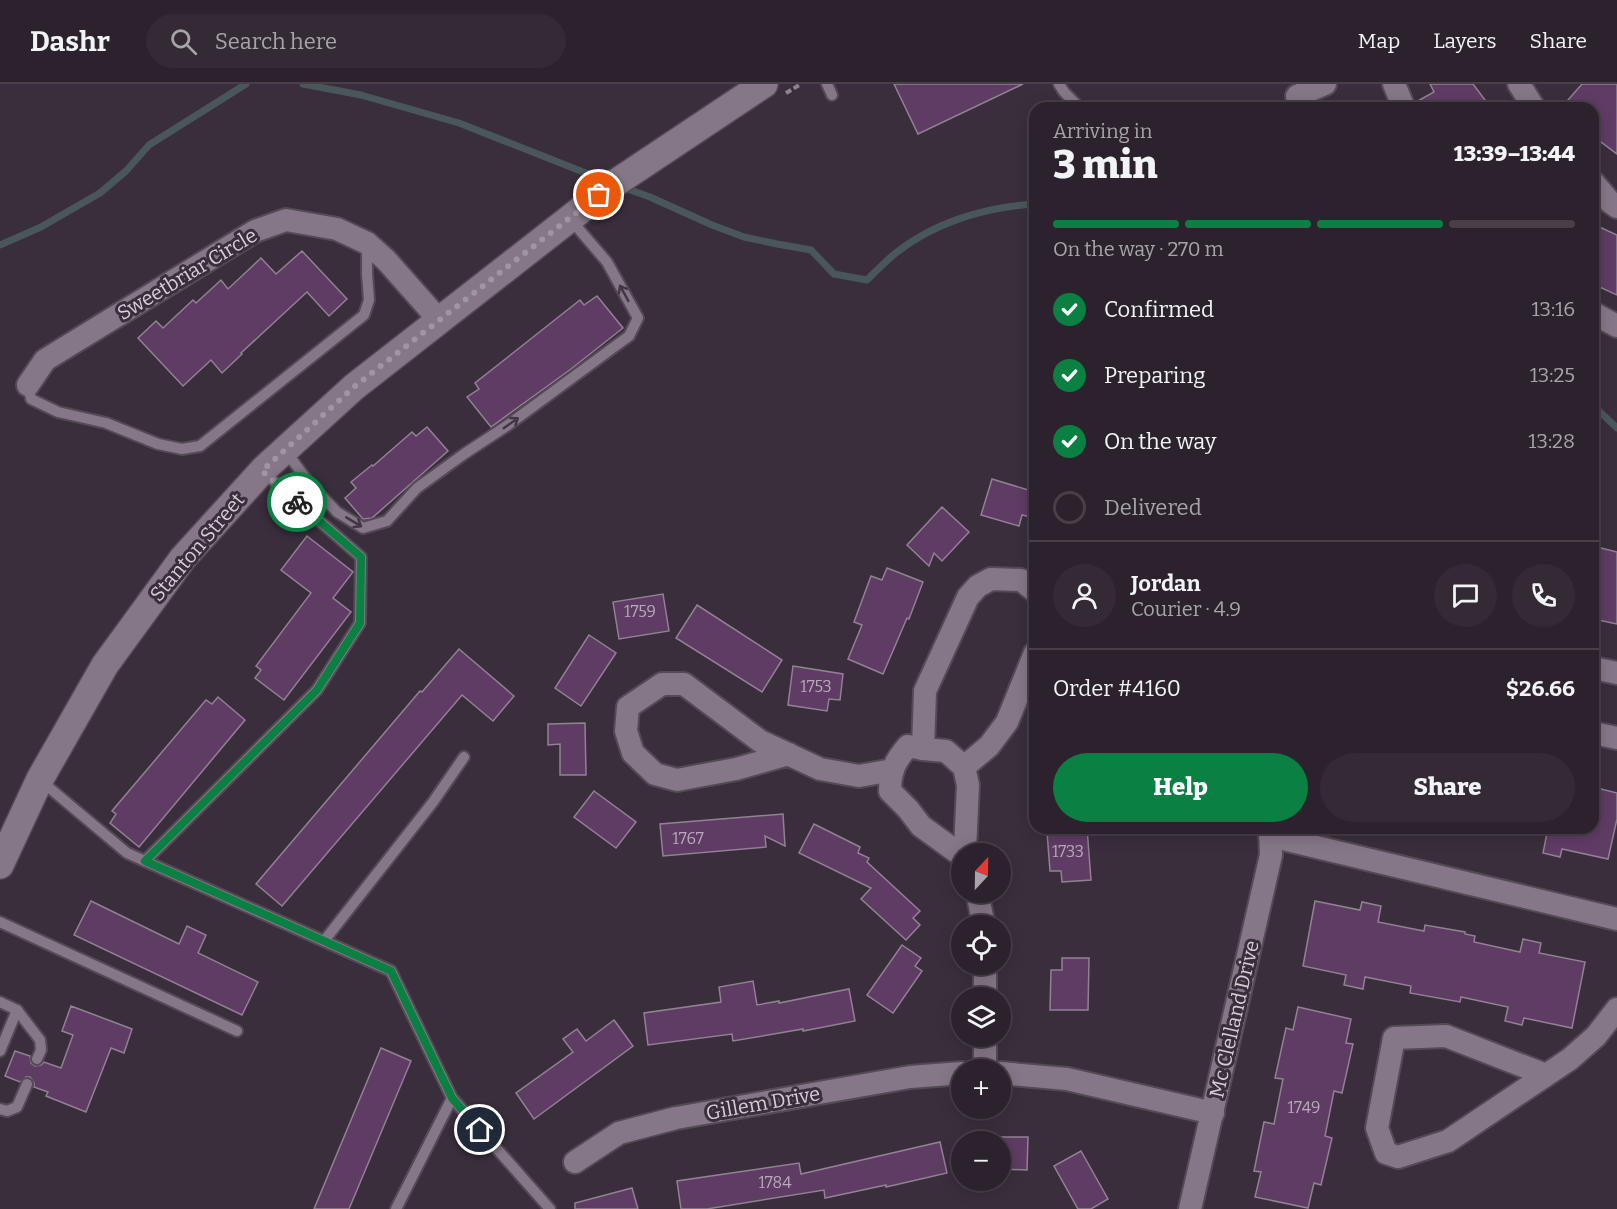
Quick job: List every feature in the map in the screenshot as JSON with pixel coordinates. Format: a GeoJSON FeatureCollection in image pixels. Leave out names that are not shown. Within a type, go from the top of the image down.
{"type":"FeatureCollection","features":[{"type":"Feature","properties":{"kind":"street","name":"Stanton Street"},"geometry":{"type":"LineString","coordinates":[[0,865],[40,780],[105,665],[183,558],[262,471],[354,387],[614,184],[764,84]]}},
{"type":"Feature","properties":{"kind":"street"},"geometry":{"type":"LineString","coordinates":[[1297,96],[1325,84]]}},
{"type":"Feature","properties":{"kind":"street"},"geometry":{"type":"LineString","coordinates":[[1394,84],[1402,102]]}},
{"type":"Feature","properties":{"kind":"street"},"geometry":{"type":"LineString","coordinates":[[1519,84],[1530,102]]}},
{"type":"Feature","properties":{"kind":"street"},"geometry":{"type":"LineString","coordinates":[[1599,189],[1617,207]]}},
{"type":"Feature","properties":{"kind":"street","name":"Sweetbriar Circle"},"geometry":{"type":"LineString","coordinates":[[28,385],[45,360],[255,231],[286,220],[337,229],[367,243],[386,260],[440,321]]}},
{"type":"Feature","properties":{"kind":"street"},"geometry":{"type":"LineString","coordinates":[[1599,316],[1617,326]]}},
{"type":"Feature","properties":{"kind":"street"},"geometry":{"type":"LineString","coordinates":[[923,749],[925,691],[968,597],[978,586],[991,579],[1021,580],[1029,586]]}},
{"type":"Feature","properties":{"kind":"street"},"geometry":{"type":"LineString","coordinates":[[964,767],[989,746],[1007,722],[1029,668]]}},
{"type":"Feature","properties":{"kind":"street"},"geometry":{"type":"LineString","coordinates":[[1599,669],[1617,673]]}},
{"type":"Feature","properties":{"kind":"street"},"geometry":{"type":"LineString","coordinates":[[789,754],[736,769],[677,780],[655,774],[633,753],[626,731],[628,707],[663,684],[684,684],[760,741],[789,754],[820,769],[859,776],[893,770]]}},
{"type":"Feature","properties":{"kind":"street"},"geometry":{"type":"LineString","coordinates":[[1599,734],[1617,738]]}},
{"type":"Feature","properties":{"kind":"street"},"geometry":{"type":"LineString","coordinates":[[951,847],[921,826],[890,791],[890,777],[898,758],[908,746],[946,751],[964,767],[969,785],[965,843]]}},
{"type":"Feature","properties":{"kind":"street","name":"Mc Clelland Drive"},"geometry":{"type":"LineString","coordinates":[[1190,1209],[1271,855],[1270,834]]}},
{"type":"Feature","properties":{"kind":"street"},"geometry":{"type":"LineString","coordinates":[[1278,834],[1617,920]]}},
{"type":"Feature","properties":{"kind":"street"},"geometry":{"type":"LineString","coordinates":[[1546,1075],[1446,1036],[1394,1038],[1377,1128],[1386,1153],[1398,1157],[1448,1141],[1570,1059],[1596,1036],[1617,1009]]}},
{"type":"Feature","properties":{"kind":"street","name":"Gillem Drive"},"geometry":{"type":"LineString","coordinates":[[575,1162],[619,1133],[675,1118],[910,1077],[951,1074]]}},
{"type":"Feature","properties":{"kind":"street"},"geometry":{"type":"LineString","coordinates":[[1011,1074],[1067,1079],[1213,1113]]}},
{"type":"Feature","properties":{"kind":"lane"},"geometry":{"type":"LineString","coordinates":[[827,84],[832,95]]}},
{"type":"Feature","properties":{"kind":"lane"},"geometry":{"type":"LineString","coordinates":[[1059,84],[1074,102]]}},
{"type":"Feature","properties":{"kind":"lane"},"geometry":{"type":"LineString","coordinates":[[285,450],[309,483],[337,512],[363,528],[387,521],[417,488],[517,419],[629,336],[638,318],[607,262],[570,218]]}},
{"type":"Feature","properties":{"kind":"lane"},"geometry":{"type":"LineString","coordinates":[[28,385],[31,399],[58,412],[106,423],[158,444],[182,448],[200,446],[364,315],[369,300],[366,274],[367,243]]}},
{"type":"Feature","properties":{"kind":"lane"},"geometry":{"type":"LineString","coordinates":[[145,861],[317,690],[360,623],[361,557],[262,471]]}},
{"type":"Feature","properties":{"kind":"lane"},"geometry":{"type":"LineString","coordinates":[[324,941],[433,801],[464,757]]}},
{"type":"Feature","properties":{"kind":"lane"},"geometry":{"type":"LineString","coordinates":[[40,780],[127,852],[391,971],[452,1098],[550,1209]]}},
{"type":"Feature","properties":{"kind":"lane"},"geometry":{"type":"LineString","coordinates":[[0,922],[237,1031]]}},
{"type":"Feature","properties":{"kind":"lane"},"geometry":{"type":"LineString","coordinates":[[0,1002],[17,1010],[40,1040],[41,1050],[37,1059]]}},
{"type":"Feature","properties":{"kind":"lane"},"geometry":{"type":"LineString","coordinates":[[0,1051],[17,1010]]}},
{"type":"Feature","properties":{"kind":"lane"},"geometry":{"type":"LineString","coordinates":[[0,1109],[7,1111],[17,1107],[27,1084]]}},
{"type":"Feature","properties":{"kind":"lane"},"geometry":{"type":"LineString","coordinates":[[396,1209],[452,1098]]}},
{"type":"Feature","properties":{"kind":"building"},"geometry":{"type":"Polygon","coordinates":[[[894,84],[1023,84],[918,134],[894,84]]]}},
{"type":"Feature","properties":{"kind":"building"},"geometry":{"type":"Polygon","coordinates":[[[1430,84],[1473,84],[1486,102],[1416,102],[1434,92],[1430,84]]]}},
{"type":"Feature","properties":{"kind":"building"},"geometry":{"type":"Polygon","coordinates":[[[1582,84],[1617,84],[1617,154],[1599,140],[1599,102],[1566,102],[1582,84]]]}},
{"type":"Feature","properties":{"kind":"building"},"geometry":{"type":"Polygon","coordinates":[[[1599,227],[1617,235],[1617,295],[1599,287],[1599,227]]]}},
{"type":"Feature","properties":{"kind":"building"},"geometry":{"type":"Polygon","coordinates":[[[302,251],[347,299],[329,316],[307,292],[222,373],[211,360],[183,386],[138,338],[156,321],[163,328],[193,300],[196,303],[221,280],[228,289],[261,258],[276,274],[302,251]]]}},
{"type":"Feature","properties":{"kind":"building"},"geometry":{"type":"Polygon","coordinates":[[[597,296],[623,328],[491,427],[467,397],[479,389],[475,383],[580,300],[584,305],[597,296]]]}},
{"type":"Feature","properties":{"kind":"building"},"geometry":{"type":"Polygon","coordinates":[[[427,427],[448,451],[372,518],[363,519],[345,498],[356,488],[351,482],[412,432],[416,436],[427,427]]]}},
{"type":"Feature","properties":{"kind":"building"},"geometry":{"type":"Polygon","coordinates":[[[992,479],[1029,490],[1029,517],[1022,515],[1019,526],[981,515],[992,479]]]}},
{"type":"Feature","properties":{"kind":"building"},"geometry":{"type":"Polygon","coordinates":[[[942,507],[969,532],[942,561],[934,553],[929,566],[907,545],[942,507]]]}},
{"type":"Feature","properties":{"kind":"building"},"geometry":{"type":"Polygon","coordinates":[[[307,536],[353,572],[333,598],[351,612],[284,700],[255,678],[261,670],[256,666],[311,593],[281,570],[307,536]]]}},
{"type":"Feature","properties":{"kind":"building"},"geometry":{"type":"Polygon","coordinates":[[[1599,548],[1617,552],[1617,624],[1599,620],[1599,548]]]}},
{"type":"Feature","properties":{"kind":"building"},"geometry":{"type":"Polygon","coordinates":[[[887,568],[923,582],[909,619],[907,618],[883,674],[848,659],[862,625],[854,622],[871,576],[882,580],[887,568]]]}},
{"type":"Feature","properties":{"kind":"building"},"geometry":{"type":"Polygon","coordinates":[[[663,594],[669,631],[619,639],[613,602],[663,594]]]}},
{"type":"Feature","properties":{"kind":"building"},"geometry":{"type":"Polygon","coordinates":[[[697,605],[782,660],[762,692],[676,638],[697,605]]]}},
{"type":"Feature","properties":{"kind":"building"},"geometry":{"type":"Polygon","coordinates":[[[589,635],[616,653],[581,706],[555,688],[589,635]]]}},
{"type":"Feature","properties":{"kind":"building"},"geometry":{"type":"Polygon","coordinates":[[[459,649],[514,696],[493,721],[462,695],[282,906],[256,884],[420,691],[422,692],[459,649]]]}},
{"type":"Feature","properties":{"kind":"building"},"geometry":{"type":"Polygon","coordinates":[[[793,666],[843,674],[840,700],[829,699],[827,711],[788,705],[793,666]]]}},
{"type":"Feature","properties":{"kind":"building"},"geometry":{"type":"Polygon","coordinates":[[[218,697],[245,720],[139,847],[110,823],[116,814],[112,811],[206,700],[212,704],[218,697]]]}},
{"type":"Feature","properties":{"kind":"building"},"geometry":{"type":"Polygon","coordinates":[[[585,723],[586,775],[560,775],[560,744],[548,745],[548,724],[585,723]]]}},
{"type":"Feature","properties":{"kind":"building"},"geometry":{"type":"Polygon","coordinates":[[[1599,788],[1617,793],[1617,819],[1608,859],[1562,849],[1560,857],[1543,853],[1547,834],[1599,834],[1599,788]]]}},
{"type":"Feature","properties":{"kind":"building"},"geometry":{"type":"Polygon","coordinates":[[[594,791],[636,822],[616,848],[574,817],[594,791]]]}},
{"type":"Feature","properties":{"kind":"building"},"geometry":{"type":"Polygon","coordinates":[[[783,814],[785,846],[765,836],[766,847],[663,856],[660,824],[783,814]]]}},
{"type":"Feature","properties":{"kind":"building"},"geometry":{"type":"Polygon","coordinates":[[[814,824],[860,847],[858,853],[869,858],[867,862],[920,911],[913,918],[920,925],[906,940],[861,899],[871,888],[799,853],[814,824]]]}},
{"type":"Feature","properties":{"kind":"building"},"geometry":{"type":"Polygon","coordinates":[[[1047,834],[1087,834],[1091,880],[1062,882],[1061,871],[1050,871],[1047,834]]]}},
{"type":"Feature","properties":{"kind":"building"},"geometry":{"type":"Polygon","coordinates":[[[91,901],[179,944],[187,926],[206,935],[198,953],[258,982],[242,1015],[74,935],[91,901]]]}},
{"type":"Feature","properties":{"kind":"building"},"geometry":{"type":"Polygon","coordinates":[[[1315,901],[1360,910],[1362,902],[1381,906],[1378,922],[1424,931],[1425,925],[1465,932],[1465,934],[1475,936],[1474,942],[1520,952],[1523,939],[1541,943],[1539,953],[1585,962],[1572,1028],[1524,1018],[1522,1025],[1505,1021],[1508,1007],[1461,997],[1460,1002],[1410,993],[1411,986],[1365,977],[1363,989],[1344,985],[1346,975],[1303,966],[1315,901]]]}},
{"type":"Feature","properties":{"kind":"building"},"geometry":{"type":"Polygon","coordinates":[[[902,945],[921,958],[915,966],[922,971],[893,1013],[867,995],[902,945]]]}},
{"type":"Feature","properties":{"kind":"building"},"geometry":{"type":"Polygon","coordinates":[[[1062,958],[1089,958],[1088,1010],[1050,1010],[1051,970],[1062,970],[1062,958]]]}},
{"type":"Feature","properties":{"kind":"building"},"geometry":{"type":"Polygon","coordinates":[[[753,981],[757,1005],[849,989],[855,1021],[733,1041],[732,1034],[648,1045],[644,1013],[721,1002],[719,987],[753,981]]]}},
{"type":"Feature","properties":{"kind":"building"},"geometry":{"type":"Polygon","coordinates":[[[71,1006],[132,1029],[124,1053],[111,1048],[86,1112],[46,1096],[48,1092],[34,1087],[30,1077],[20,1082],[5,1076],[15,1051],[30,1056],[31,1063],[35,1066],[44,1062],[61,1068],[73,1035],[62,1031],[71,1006]]]}},
{"type":"Feature","properties":{"kind":"building"},"geometry":{"type":"Polygon","coordinates":[[[1298,1007],[1351,1019],[1346,1043],[1353,1044],[1342,1093],[1334,1091],[1325,1136],[1332,1138],[1321,1185],[1314,1183],[1308,1208],[1255,1197],[1261,1172],[1254,1171],[1264,1122],[1274,1124],[1283,1079],[1275,1078],[1286,1028],[1293,1030],[1298,1007]]]}},
{"type":"Feature","properties":{"kind":"building"},"geometry":{"type":"Polygon","coordinates":[[[614,1020],[633,1046],[534,1119],[516,1093],[573,1052],[563,1039],[577,1029],[586,1041],[614,1020]]]}},
{"type":"Feature","properties":{"kind":"building"},"geometry":{"type":"Polygon","coordinates":[[[381,1048],[411,1061],[349,1209],[314,1209],[381,1048]]]}},
{"type":"Feature","properties":{"kind":"building"},"geometry":{"type":"Polygon","coordinates":[[[1011,1137],[1028,1137],[1027,1170],[1011,1169],[1011,1137]]]}},
{"type":"Feature","properties":{"kind":"building"},"geometry":{"type":"Polygon","coordinates":[[[940,1142],[947,1173],[825,1198],[824,1190],[707,1209],[681,1209],[677,1181],[799,1163],[801,1174],[940,1142]]]}},
{"type":"Feature","properties":{"kind":"building"},"geometry":{"type":"Polygon","coordinates":[[[1081,1151],[1108,1199],[1091,1209],[1078,1209],[1054,1166],[1081,1151]]]}},
{"type":"Feature","properties":{"kind":"building"},"geometry":{"type":"Polygon","coordinates":[[[632,1188],[638,1209],[575,1209],[575,1203],[632,1188]]]}},
{"type":"Feature","properties":{"kind":"waterway"},"geometry":{"type":"LineString","coordinates":[[0,245],[41,227],[100,193],[126,171],[149,145],[246,84]]}},
{"type":"Feature","properties":{"kind":"waterway"},"geometry":{"type":"LineString","coordinates":[[303,84],[361,95],[459,123],[606,181]]}},
{"type":"Feature","properties":{"kind":"waterway"},"geometry":{"type":"LineString","coordinates":[[622,187],[744,237],[811,250],[834,274],[867,280],[907,245],[941,226],[978,213],[1029,205]]}},
{"type":"Feature","properties":{"kind":"waterway"},"geometry":{"type":"LineString","coordinates":[[1599,411],[1617,428]]}},
{"type":"Feature","properties":{"kind":"way so far"},"geometry":{"type":"LineString","coordinates":[[297,502],[262,471],[354,387],[599,195]]}},
{"type":"Feature","properties":{"kind":"route"},"geometry":{"type":"LineString","coordinates":[[297,502],[361,557],[360,623],[317,690],[145,861],[391,971],[452,1098],[480,1130]]}}]}
